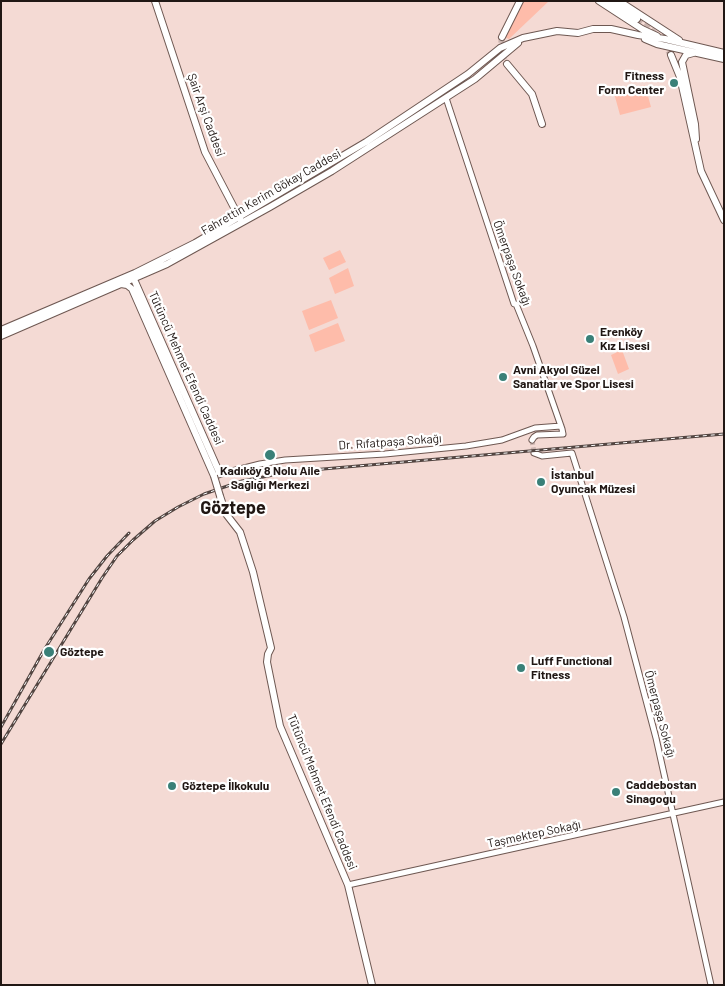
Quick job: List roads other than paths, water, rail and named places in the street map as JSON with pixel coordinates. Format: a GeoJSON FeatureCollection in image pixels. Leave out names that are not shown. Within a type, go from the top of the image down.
{"type":"FeatureCollection","features":[{"type":"Feature","properties":{"kind":"main road","name":"Şair Arşi Caddesi"},"geometry":{"type":"LineString","coordinates":[[155,1],[205,152],[239,216]]}},
{"type":"Feature","properties":{"kind":"main road"},"geometry":{"type":"LineString","coordinates":[[502,37],[520,1]]}},
{"type":"Feature","properties":{"kind":"main road"},"geometry":{"type":"LineString","coordinates":[[599,1],[642,29],[665,39],[724,53]]}},
{"type":"Feature","properties":{"kind":"main road"},"geometry":{"type":"LineString","coordinates":[[609,1],[637,19]]}},
{"type":"Feature","properties":{"kind":"main road"},"geometry":{"type":"LineString","coordinates":[[619,1],[690,45]]}},
{"type":"Feature","properties":{"kind":"main road","name":"Fahrettin Kerim Gökay Caddesi"},"geometry":{"type":"LineString","coordinates":[[2,334],[120,285],[131,277],[186,248],[366,142],[468,74],[500,48],[533,35],[557,31],[578,33],[593,29],[611,29],[638,36],[665,39]]}},
{"type":"Feature","properties":{"kind":"main road"},"geometry":{"type":"LineString","coordinates":[[657,44],[662,43],[665,39],[663,29]]}},
{"type":"Feature","properties":{"kind":"main road","name":"Fahrettin Kerim Gökay Caddesi"},"geometry":{"type":"LineString","coordinates":[[2,334],[174,260],[230,229],[332,171],[483,73],[520,41],[533,35]]}},
{"type":"Feature","properties":{"kind":"main road","name":"Fahrettin Kerim Gökay Caddesi"},"geometry":{"type":"LineString","coordinates":[[638,36],[657,44],[724,59]]}},
{"type":"Feature","properties":{"kind":"main road"},"geometry":{"type":"LineString","coordinates":[[696,152],[696,128],[682,62],[686,55],[697,52]]}},
{"type":"Feature","properties":{"kind":"main road"},"geometry":{"type":"LineString","coordinates":[[671,55],[680,80],[702,173],[724,220]]}},
{"type":"Feature","properties":{"kind":"main road"},"geometry":{"type":"LineString","coordinates":[[507,64],[532,94],[542,124]]}},
{"type":"Feature","properties":{"kind":"main road"},"geometry":{"type":"LineString","coordinates":[[230,229],[239,221],[239,216]]}},
{"type":"Feature","properties":{"kind":"main road","name":"Tütüncü Mehmet Efendi Caddesi"},"geometry":{"type":"LineString","coordinates":[[131,277],[217,475],[220,496],[226,514],[240,532],[253,572],[271,648],[268,654],[268,662],[280,726],[348,885],[372,985]]}},
{"type":"Feature","properties":{"kind":"main road","name":"Tütüncü Mehmet Efendi Caddesi"},"geometry":{"type":"LineString","coordinates":[[120,285],[127,284],[132,289],[217,475]]}},
{"type":"Feature","properties":{"kind":"street","name":"Ömerpaşa Sokağı"},"geometry":{"type":"LineString","coordinates":[[446,98],[511,296],[533,346],[563,434],[538,435],[534,436],[532,440]]}},
{"type":"Feature","properties":{"kind":"street","name":"Dr. Rıfatpaşa Sokağı"},"geometry":{"type":"LineString","coordinates":[[217,475],[285,460],[385,454],[466,446],[502,440],[537,427],[561,426]]}},
{"type":"Feature","properties":{"kind":"street","name":"Ömerpaşa Sokağı"},"geometry":{"type":"LineString","coordinates":[[534,453],[542,456],[572,453],[629,633],[674,814],[711,985]]}},
{"type":"Feature","properties":{"kind":"street","name":"Taşmektep Sokağı"},"geometry":{"type":"LineString","coordinates":[[348,885],[724,802]]}},
{"type":"Feature","properties":{"kind":"tunnel"},"geometry":{"type":"LineString","coordinates":[[637,19],[658,36],[671,55]]}},
{"type":"Feature","properties":{"kind":"tunnel"},"geometry":{"type":"LineString","coordinates":[[502,37],[500,52],[507,64]]}},
{"type":"Feature","properties":{"kind":"tunnel"},"geometry":{"type":"LineString","coordinates":[[532,440],[534,453]]}},
{"type":"Feature","properties":{"kind":"railway"},"geometry":{"type":"LineString","coordinates":[[1,744],[117,556],[155,521],[204,494],[242,481],[289,472],[724,434]]}},
{"type":"Feature","properties":{"kind":"railway"},"geometry":{"type":"LineString","coordinates":[[1,727],[44,650],[89,579],[107,556],[129,533]]}},
{"type":"Feature","properties":{"kind":"place","name":"Fitness Form Center"},"geometry":{"type":"Point","coordinates":[674,83]}},
{"type":"Feature","properties":{"kind":"place","name":"Erenköy Kız Lisesi"},"geometry":{"type":"Point","coordinates":[590,339]}},
{"type":"Feature","properties":{"kind":"place","name":"Avni Akyol Güzel Sanatlar ve Spor Lisesi"},"geometry":{"type":"Point","coordinates":[503,377]}},
{"type":"Feature","properties":{"kind":"place","name":"Kadıköy 8 Nolu Aile Sağlığı Merkezi"},"geometry":{"type":"Point","coordinates":[270,455]}},
{"type":"Feature","properties":{"kind":"place","name":"İstanbul Oyuncak Müzesi"},"geometry":{"type":"Point","coordinates":[541,482]}},
{"type":"Feature","properties":{"kind":"place","name":"Göztepe"},"geometry":{"type":"Point","coordinates":[49,652]}},
{"type":"Feature","properties":{"kind":"place","name":"Luff Functional Fitness"},"geometry":{"type":"Point","coordinates":[521,668]}},
{"type":"Feature","properties":{"kind":"place","name":"Göztepe İlkokulu"},"geometry":{"type":"Point","coordinates":[172,786]}},
{"type":"Feature","properties":{"kind":"place","name":"Caddebostan Sinagogu"},"geometry":{"type":"Point","coordinates":[616,792]}},
{"type":"Feature","properties":{"kind":"district","name":"Göztepe"},"geometry":{"type":"Point","coordinates":[233,508]}}]}
